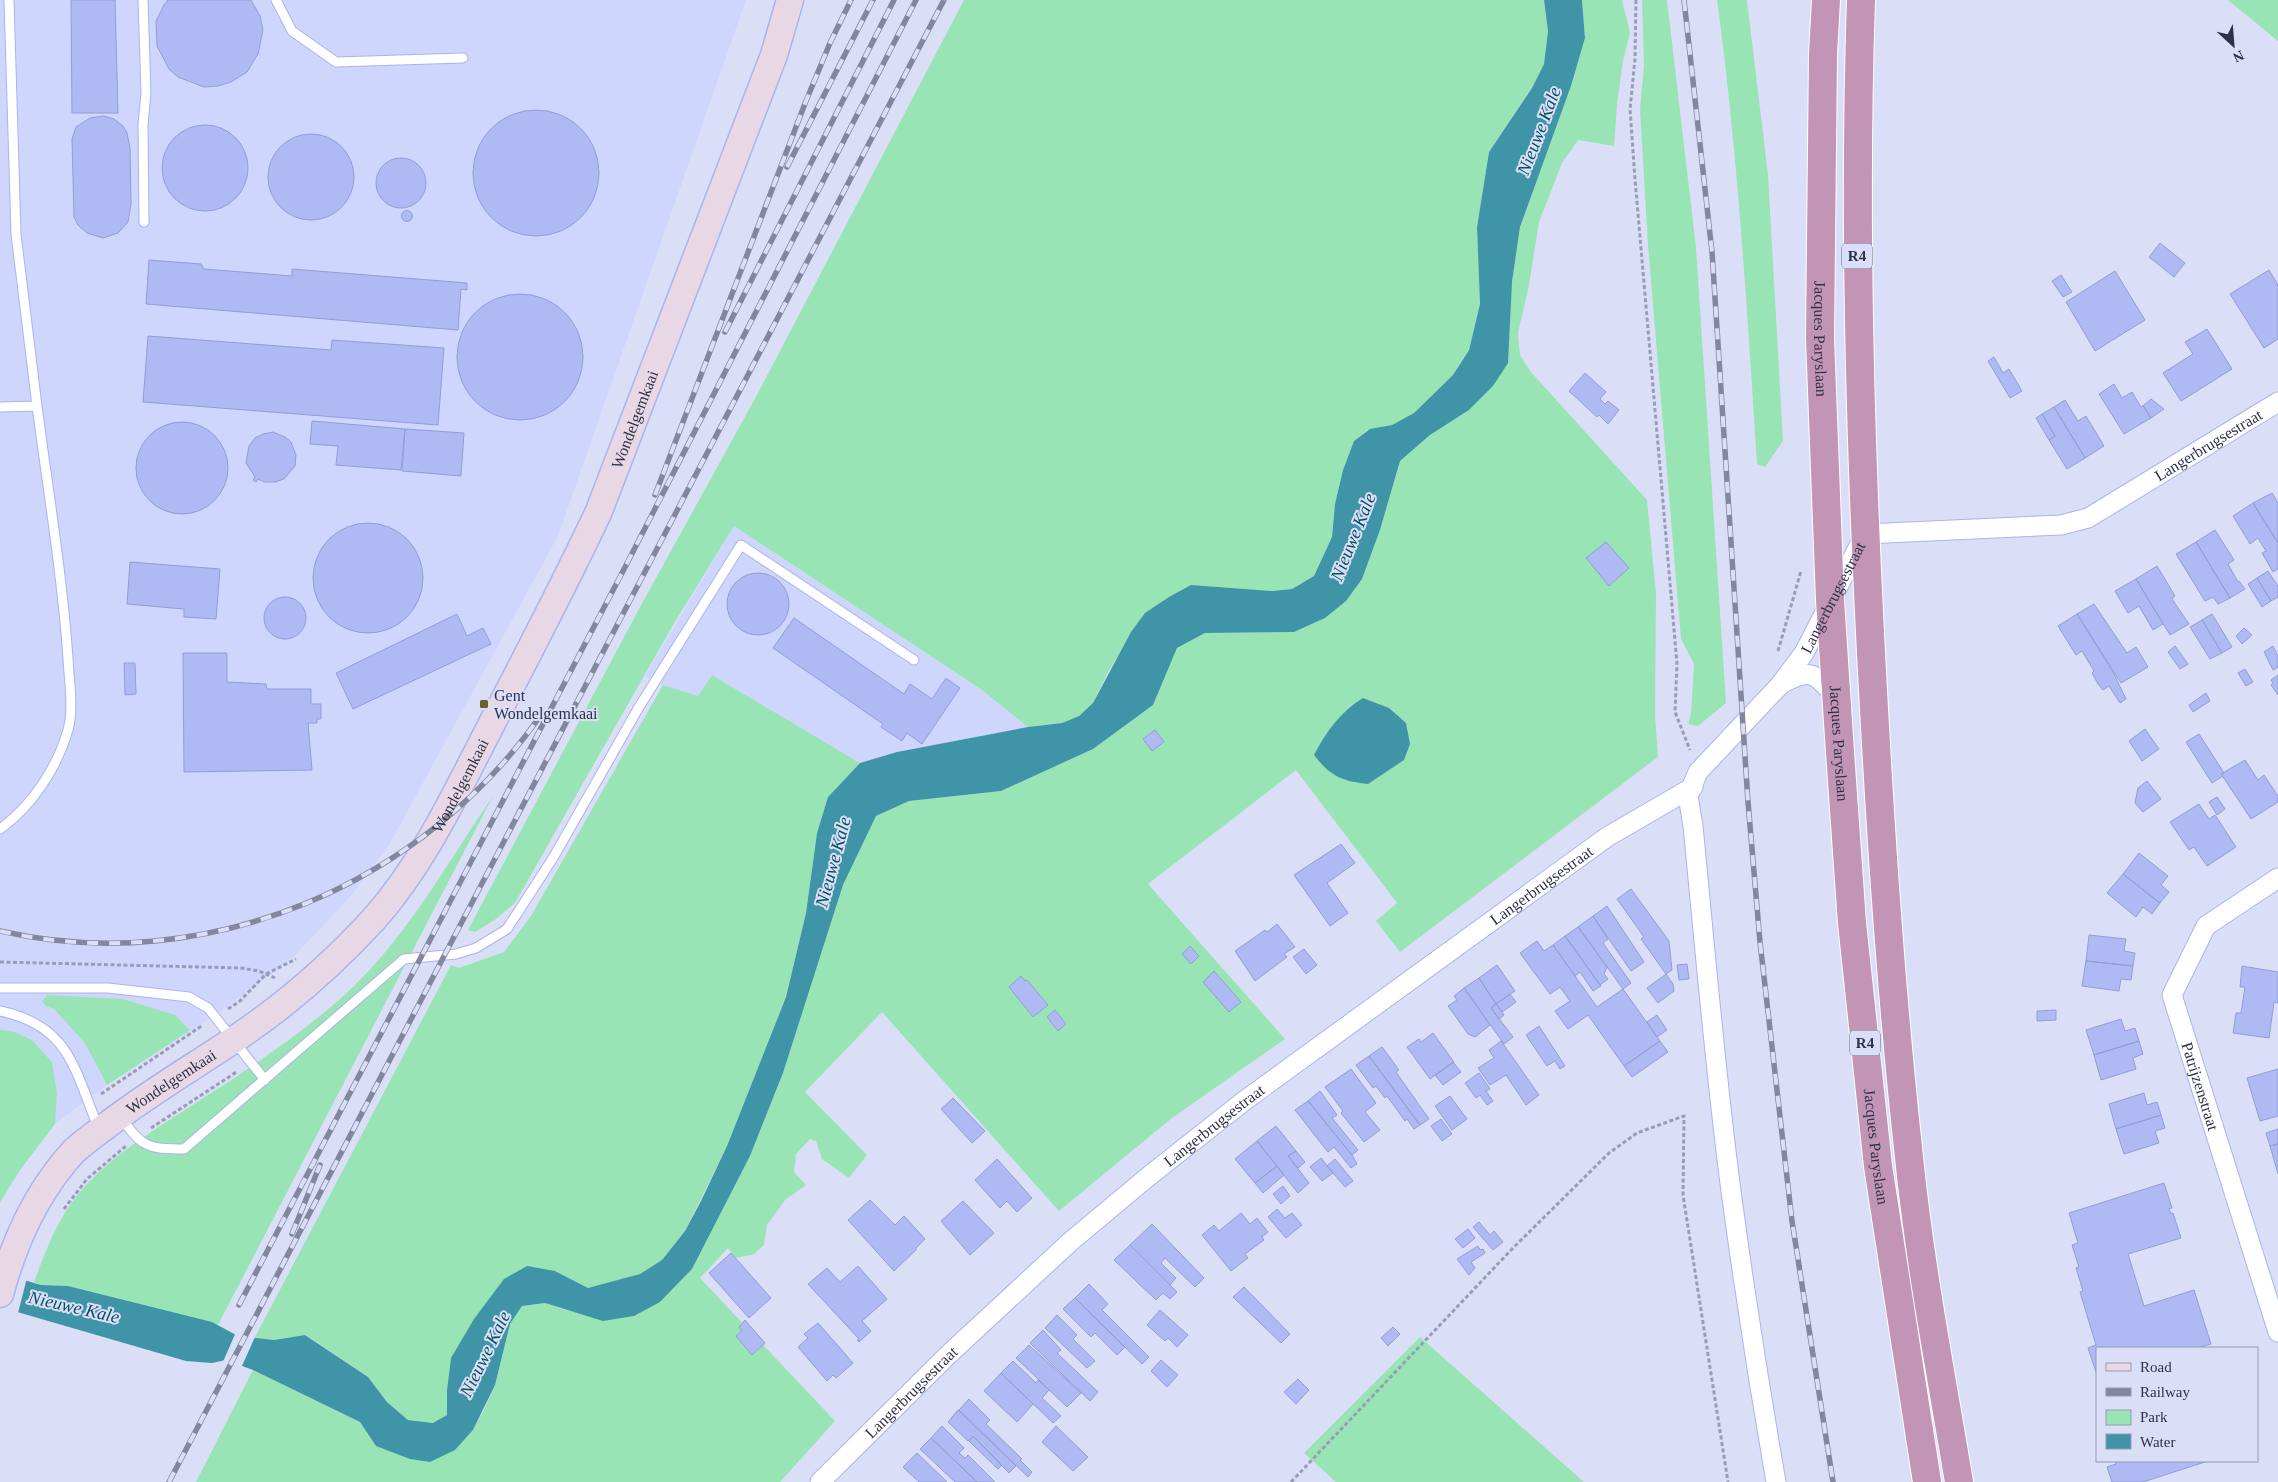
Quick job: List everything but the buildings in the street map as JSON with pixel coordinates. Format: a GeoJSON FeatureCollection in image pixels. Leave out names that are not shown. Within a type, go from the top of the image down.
{"type":"FeatureCollection","features":[{"type":"Feature","properties":{"kind":"highway","name":"Jacques Paryslaan"},"geometry":{"type":"LineString","coordinates":[[1826,0],[1823,54],[1820,338],[1830,600],[1836,697],[1852,923],[1877,1156],[1927,1482]]}},
{"type":"Feature","properties":{"kind":"highway","name":"Jacques Paryslaan"},"geometry":{"type":"LineString","coordinates":[[1861,0],[1856,204],[1865,534],[1876,759],[1886,904],[1909,1160],[1959,1482]]}},
{"type":"Feature","properties":{"kind":"main road","name":"Wondelgemkaai"},"geometry":{"type":"LineString","coordinates":[[3,1282],[25,1226],[51,1180],[76,1150],[110,1123],[296,996],[320,975],[375,917],[416,862],[464,778],[567,579],[603,502],[774,55],[790,0]]}},
{"type":"Feature","properties":{"kind":"street","name":"Langerbrugsestraat"},"geometry":{"type":"LineString","coordinates":[[820,1482],[879,1422],[998,1308],[1070,1242],[1149,1176],[1244,1101],[1607,838],[1695,779],[1780,685],[1804,653],[1865,534],[2061,525],[2088,518],[2278,402]]}},
{"type":"Feature","properties":{"kind":"street"},"geometry":{"type":"LineString","coordinates":[[1780,685],[1799,674],[1812,675],[1821,680],[1836,697]]}},
{"type":"Feature","properties":{"kind":"street"},"geometry":{"type":"LineString","coordinates":[[1695,779],[1688,796],[1731,1189],[1752,1343],[1776,1482]]}},
{"type":"Feature","properties":{"kind":"street","name":"Patrijzenstraat"},"geometry":{"type":"LineString","coordinates":[[2278,878],[2206,926],[2172,995],[2278,1332]]}},
{"type":"Feature","properties":{"kind":"lane"},"geometry":{"type":"LineString","coordinates":[[0,829],[18,813],[37,791],[60,753],[69,729],[70,698],[66,626],[16,234],[8,0]]}},
{"type":"Feature","properties":{"kind":"lane"},"geometry":{"type":"LineString","coordinates":[[144,0],[146,93],[143,125],[144,222]]}},
{"type":"Feature","properties":{"kind":"lane"},"geometry":{"type":"LineString","coordinates":[[276,0],[292,30],[336,62],[462,58]]}},
{"type":"Feature","properties":{"kind":"lane"},"geometry":{"type":"LineString","coordinates":[[0,406],[37,406]]}},
{"type":"Feature","properties":{"kind":"lane"},"geometry":{"type":"LineString","coordinates":[[0,1011],[21,1016],[54,1035],[65,1048],[88,1102],[110,1123],[158,1149],[184,1149],[404,959],[456,954],[476,948],[506,929],[553,858],[640,707],[741,545],[914,660]]}},
{"type":"Feature","properties":{"kind":"lane"},"geometry":{"type":"LineString","coordinates":[[0,988],[108,988],[189,997],[208,1008],[265,1080]]}},
{"type":"Feature","properties":{"kind":"path"},"geometry":{"type":"LineString","coordinates":[[1636,0],[1635,59],[1630,109],[1677,664],[1675,712],[1695,779]]}},
{"type":"Feature","properties":{"kind":"path"},"geometry":{"type":"LineString","coordinates":[[1776,656],[1801,574],[1801,566]]}},
{"type":"Feature","properties":{"kind":"path"},"geometry":{"type":"LineString","coordinates":[[88,1102],[240,1002],[266,974],[298,958]]}},
{"type":"Feature","properties":{"kind":"path"},"geometry":{"type":"LineString","coordinates":[[0,962],[241,968],[266,974],[282,981],[296,996]]}},
{"type":"Feature","properties":{"kind":"path"},"geometry":{"type":"LineString","coordinates":[[58,1217],[87,1179],[135,1138],[252,1062]]}},
{"type":"Feature","properties":{"kind":"path"},"geometry":{"type":"LineString","coordinates":[[1291,1482],[1512,1249],[1609,1153],[1637,1134],[1684,1116],[1683,1195],[1728,1482]]}},
{"type":"Feature","properties":{"kind":"shaded area"},"geometry":{"type":"Polygon","coordinates":[[[0,0],[746,0],[558,536],[389,845],[351,896],[298,952],[276,971],[217,1014],[107,1085],[55,1124],[20,1170],[0,1202],[0,0]]]}},
{"type":"Feature","properties":{"kind":"shaded area"},"geometry":{"type":"Polygon","coordinates":[[[734,526],[982,690],[1028,727],[897,752],[860,763],[712,675],[698,696],[663,685],[645,676],[734,526]]]}},
{"type":"Feature","properties":{"kind":"green space"},"geometry":{"type":"Polygon","coordinates":[[[964,0],[1544,0],[1548,31],[1544,64],[1532,88],[1489,152],[1477,227],[1480,304],[1469,349],[1453,375],[1414,413],[1392,425],[1368,430],[1354,441],[1343,470],[1335,504],[1332,537],[1314,576],[1292,589],[1273,591],[1191,585],[1145,614],[1108,672],[1093,703],[1079,716],[1062,723],[1028,727],[982,690],[734,526],[673,625],[515,903],[496,919],[475,932],[468,930],[639,609],[758,393],[964,0]]]}},
{"type":"Feature","properties":{"kind":"green space"},"geometry":{"type":"Polygon","coordinates":[[[1582,0],[1622,0],[1630,33],[1623,61],[1614,146],[1578,140],[1562,163],[1539,222],[1529,285],[1518,333],[1520,355],[1530,371],[1647,500],[1656,593],[1655,716],[1658,757],[1400,952],[1376,921],[1397,903],[1296,770],[1148,884],[1285,1039],[1172,1118],[1059,1211],[882,1012],[805,1092],[867,1155],[849,1178],[822,1159],[816,1141],[810,1139],[796,1154],[794,1172],[806,1185],[785,1200],[767,1225],[764,1245],[754,1254],[736,1258],[728,1248],[700,1278],[835,1421],[780,1482],[196,1482],[253,1370],[360,1422],[376,1446],[455,1450],[473,1430],[485,1408],[495,1385],[510,1324],[522,1306],[545,1303],[568,1311],[660,1302],[692,1269],[750,1156],[783,1073],[843,885],[876,816],[909,801],[1001,791],[1093,749],[1153,705],[1177,648],[1205,633],[1294,632],[1325,618],[1362,579],[1380,530],[1400,461],[1430,435],[1469,410],[1493,386],[1520,227],[1571,86],[1585,38],[1582,0]]]}},
{"type":"Feature","properties":{"kind":"green space"},"geometry":{"type":"Polygon","coordinates":[[[1642,0],[1667,0],[1696,248],[1726,703],[1698,726],[1688,724],[1691,714],[1694,664],[1681,639],[1648,245],[1640,109],[1644,65],[1642,0]]]}},
{"type":"Feature","properties":{"kind":"green space"},"geometry":{"type":"Polygon","coordinates":[[[1717,0],[1747,0],[1768,175],[1783,441],[1765,467],[1757,464],[1731,116],[1717,0]]]}},
{"type":"Feature","properties":{"kind":"green space"},"geometry":{"type":"Polygon","coordinates":[[[2228,0],[2278,0],[2278,41],[2228,0]]]}},
{"type":"Feature","properties":{"kind":"green space"},"geometry":{"type":"Polygon","coordinates":[[[712,675],[860,763],[828,797],[817,833],[806,913],[786,997],[727,1146],[685,1231],[662,1260],[640,1274],[615,1282],[588,1288],[555,1271],[451,1358],[447,1390],[447,1415],[434,1423],[408,1420],[387,1402],[368,1377],[306,1335],[274,1340],[254,1339],[451,965],[459,968],[504,952],[531,916],[663,685],[698,696],[712,675]]]}},
{"type":"Feature","properties":{"kind":"green space"},"geometry":{"type":"Polygon","coordinates":[[[493,796],[218,1325],[68,1286],[41,1285],[34,1282],[42,1260],[63,1217],[76,1197],[101,1170],[145,1136],[248,1069],[322,1015],[362,978],[404,929],[493,796]]]}},
{"type":"Feature","properties":{"kind":"green space"},"geometry":{"type":"Polygon","coordinates":[[[47,995],[123,999],[175,1015],[190,1030],[107,1085],[85,1043],[54,1009],[46,1006],[42,1001],[47,995]]]}},
{"type":"Feature","properties":{"kind":"green space"},"geometry":{"type":"Polygon","coordinates":[[[0,1030],[12,1031],[32,1040],[52,1062],[57,1093],[55,1124],[20,1170],[0,1202],[0,1030]]]}},
{"type":"Feature","properties":{"kind":"green space"},"geometry":{"type":"Polygon","coordinates":[[[1420,1337],[1584,1482],[1336,1482],[1304,1453],[1420,1337]]]}},
{"type":"Feature","properties":{"kind":"water","name":"Nieuwe Kale"},"geometry":{"type":"Polygon","coordinates":[[[1544,0],[1582,0],[1585,38],[1571,86],[1520,227],[1512,282],[1508,363],[1493,386],[1469,410],[1430,435],[1400,461],[1380,530],[1362,579],[1346,601],[1325,618],[1294,632],[1205,633],[1177,648],[1153,705],[1093,749],[1001,791],[909,801],[876,816],[843,885],[783,1073],[750,1156],[692,1269],[660,1302],[634,1316],[603,1321],[545,1303],[522,1306],[510,1324],[495,1385],[473,1430],[455,1450],[430,1462],[410,1459],[376,1446],[360,1422],[253,1370],[226,1360],[212,1363],[186,1361],[0,1307],[0,1273],[41,1285],[68,1286],[212,1322],[238,1336],[274,1340],[305,1335],[368,1377],[387,1402],[408,1420],[433,1423],[447,1415],[447,1390],[451,1358],[474,1319],[504,1279],[527,1266],[555,1271],[588,1288],[640,1274],[662,1260],[685,1231],[727,1146],[786,997],[806,913],[817,833],[828,797],[860,763],[897,752],[1028,727],[1062,723],[1079,716],[1093,703],[1131,632],[1145,613],[1169,597],[1191,585],[1273,591],[1292,589],[1314,576],[1332,537],[1335,504],[1343,470],[1354,441],[1370,429],[1392,425],[1414,413],[1453,375],[1469,350],[1480,304],[1477,227],[1489,152],[1532,88],[1544,64],[1548,31],[1544,0]]]}},
{"type":"Feature","properties":{"kind":"water"},"geometry":{"type":"Polygon","coordinates":[[[1363,698],[1389,708],[1406,723],[1410,744],[1404,760],[1368,784],[1338,777],[1314,755],[1335,723],[1348,709],[1363,698]]]}},
{"type":"Feature","properties":{"kind":"pier"},"geometry":{"type":"Polygon","coordinates":[[[0,1271],[27,1278],[18,1313],[0,1308],[0,1271]]]}},
{"type":"Feature","properties":{"kind":"pier"},"geometry":{"type":"Polygon","coordinates":[[[236,1332],[255,1337],[241,1368],[225,1363],[222,1364],[236,1332]]]}},
{"type":"Feature","properties":{"kind":"railway"},"geometry":{"type":"LineString","coordinates":[[655,495],[806,101],[830,43],[851,0]]}},
{"type":"Feature","properties":{"kind":"railway"},"geometry":{"type":"LineString","coordinates":[[787,167],[873,0]]}},
{"type":"Feature","properties":{"kind":"railway"},"geometry":{"type":"LineString","coordinates":[[725,332],[894,0]]}},
{"type":"Feature","properties":{"kind":"railway"},"geometry":{"type":"LineString","coordinates":[[239,1305],[621,575],[916,0]]}},
{"type":"Feature","properties":{"kind":"railway"},"geometry":{"type":"LineString","coordinates":[[169,1482],[944,0]]}},
{"type":"Feature","properties":{"kind":"railway"},"geometry":{"type":"LineString","coordinates":[[1684,0],[1712,252],[1748,802],[1760,942],[1792,1221],[1833,1482]]}},
{"type":"Feature","properties":{"kind":"railway"},"geometry":{"type":"LineString","coordinates":[[0,931],[78,942],[155,941],[231,928],[304,904],[373,870],[437,826],[494,773],[543,712]]}},
{"type":"Feature","properties":{"kind":"railway"},"geometry":{"type":"LineString","coordinates":[[292,1234],[320,1165]]}},
{"type":"Feature","properties":{"kind":"place","name":"Gent Wondelgemkaai"},"geometry":{"type":"Point","coordinates":[484,704]}}]}
